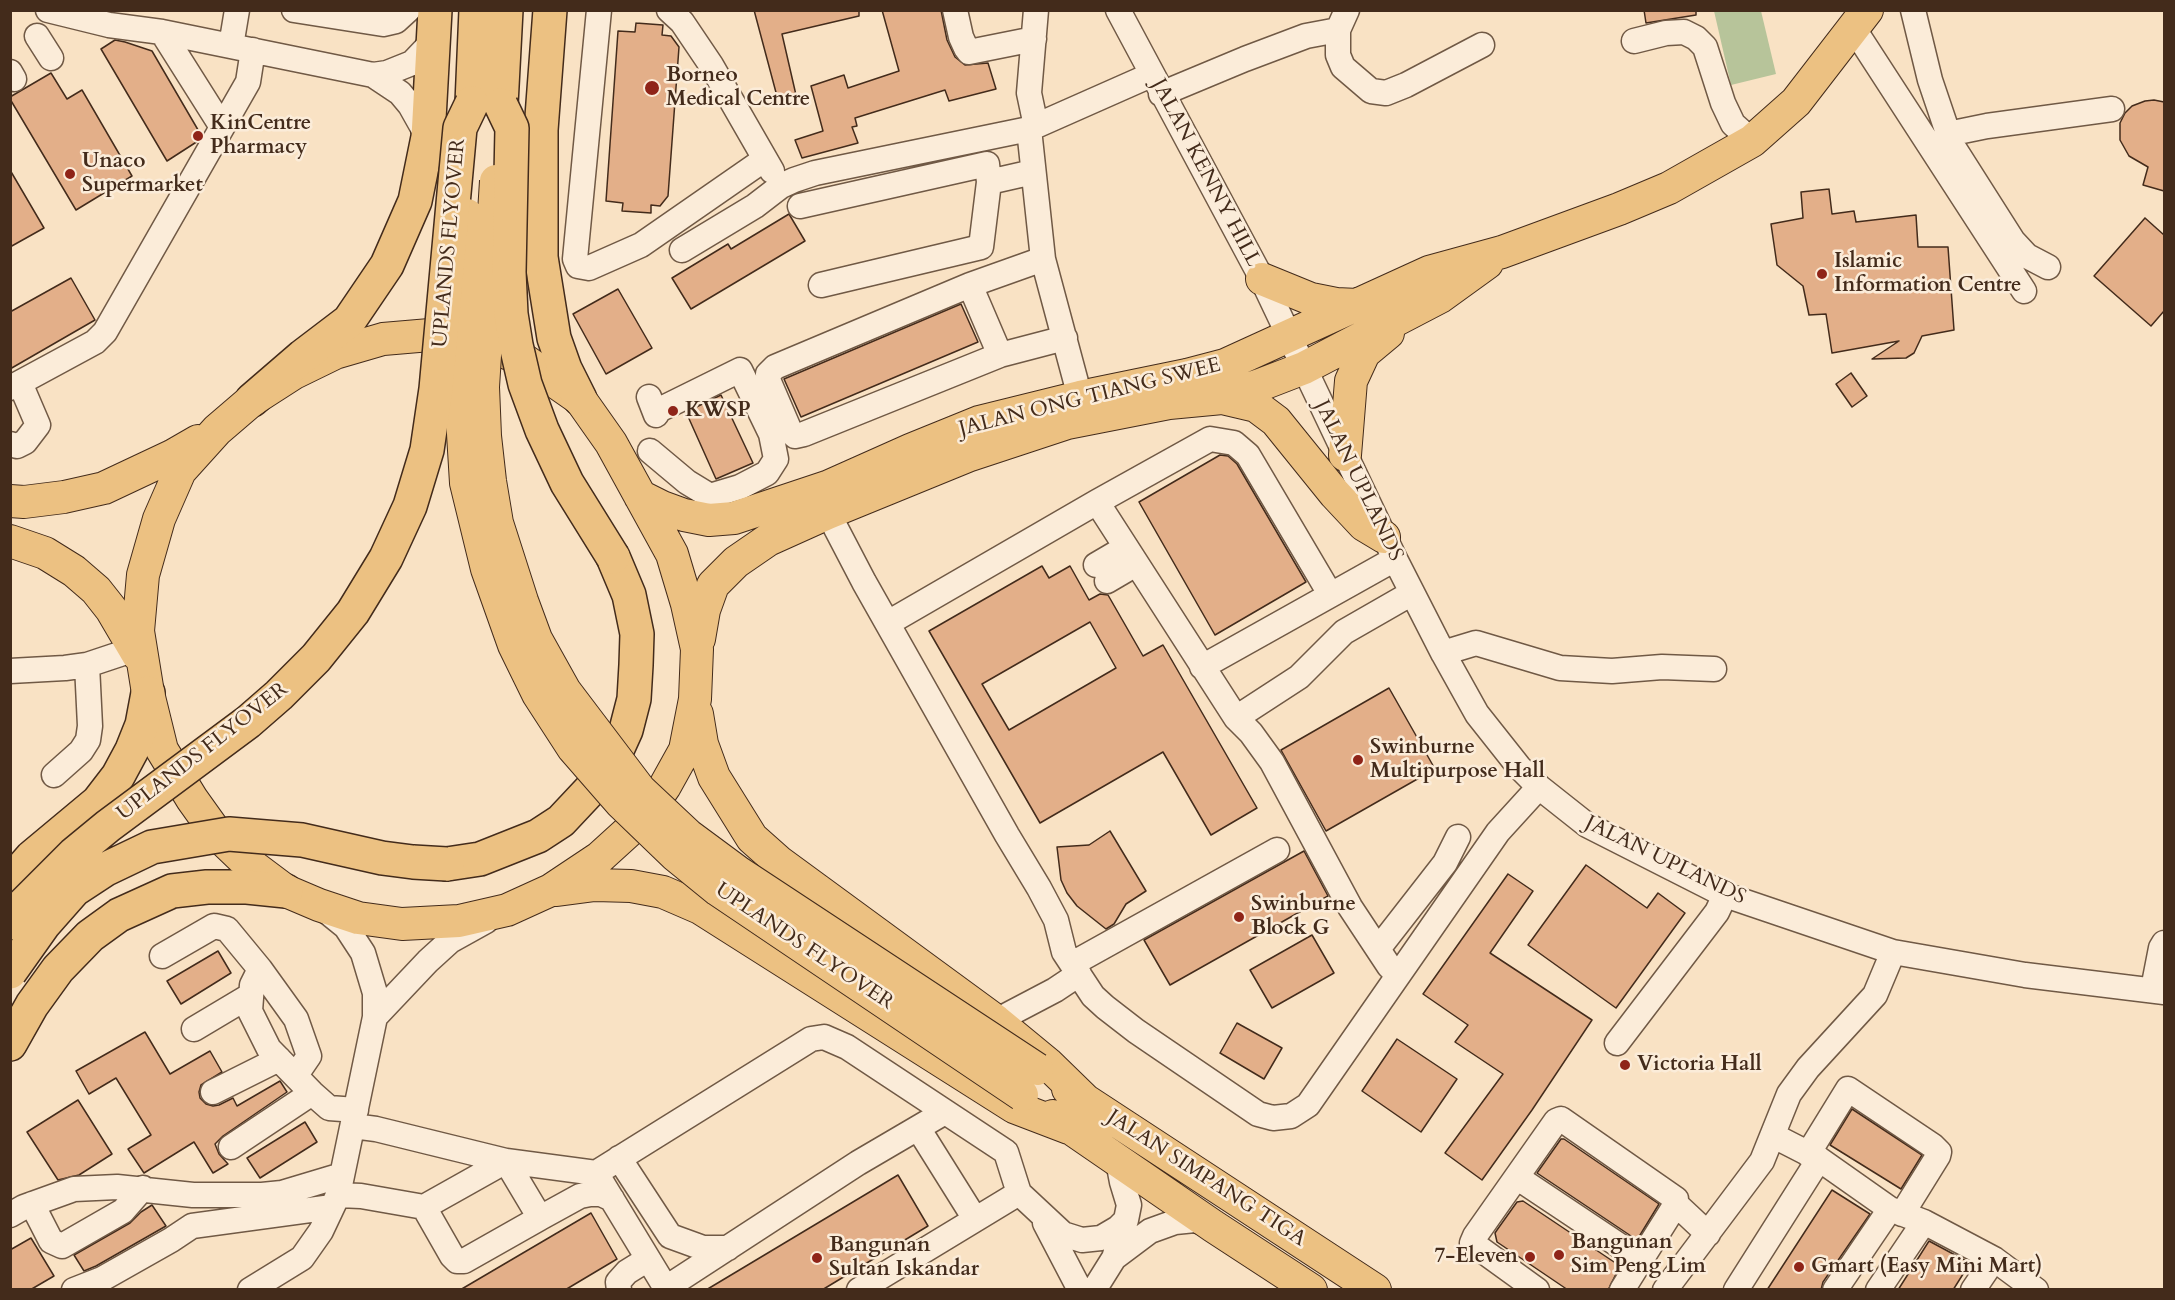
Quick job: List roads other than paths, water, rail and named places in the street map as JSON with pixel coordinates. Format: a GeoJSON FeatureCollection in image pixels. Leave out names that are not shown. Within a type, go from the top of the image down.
{"type":"FeatureCollection","features":[{"type":"Feature","properties":{"kind":"highway"},"geometry":{"type":"LineString","coordinates":[[476,10],[487,104]]}},
{"type":"Feature","properties":{"kind":"highway"},"geometry":{"type":"LineString","coordinates":[[487,104],[506,10]]}},
{"type":"Feature","properties":{"kind":"highway"},"geometry":{"type":"LineString","coordinates":[[550,10],[542,130],[541,257],[554,338],[565,369],[580,399]]}},
{"type":"Feature","properties":{"kind":"highway"},"geometry":{"type":"LineString","coordinates":[[252,400],[303,356],[349,321],[387,265],[415,201],[428,137],[434,26]]}},
{"type":"Feature","properties":{"kind":"highway","name":"UPLANDS FLYOVER"},"geometry":{"type":"LineString","coordinates":[[10,923],[25,903],[74,854],[248,722],[279,695],[316,658],[353,612],[386,558],[410,506],[427,450],[436,389],[460,128],[487,104],[512,128],[509,272],[511,314],[525,384],[542,430],[567,483],[613,557],[629,595],[637,634],[634,699],[626,730],[607,772],[561,821],[538,836],[480,859],[447,864],[413,862],[382,858],[302,840],[229,834],[152,848],[106,869],[74,890],[44,924],[10,972]]}},
{"type":"Feature","properties":{"kind":"highway"},"geometry":{"type":"LineString","coordinates":[[10,882],[32,857],[98,802],[118,776],[142,725],[148,693]]}},
{"type":"Feature","properties":{"kind":"highway"},"geometry":{"type":"LineString","coordinates":[[10,1044],[32,1005],[58,969],[90,936],[119,915],[172,891],[207,887],[247,887],[286,891]]}},
{"type":"Feature","properties":{"kind":"main road","name":"JALAN ONG TIANG SWEE"},"geometry":{"type":"LineString","coordinates":[[640,496],[673,511],[709,520],[734,518],[827,487],[978,422],[1209,369],[1289,337],[1429,272],[1502,252],[1619,209],[1668,188],[1752,141],[1796,102],[1861,20]]}},
{"type":"Feature","properties":{"kind":"main road","name":"UPLANDS FLYOVER"},"geometry":{"type":"LineString","coordinates":[[487,104],[460,384],[466,483],[487,569],[514,645],[538,694],[573,748],[621,803],[675,855],[718,890],[1030,1082]]}},
{"type":"Feature","properties":{"kind":"main road","name":"JALAN ONG TIANG SWEE"},"geometry":{"type":"LineString","coordinates":[[697,649],[713,585],[736,562],[768,540],[970,455],[1066,423],[1169,403],[1222,398],[1304,368],[1440,297],[1502,252]]}},
{"type":"Feature","properties":{"kind":"main road"},"geometry":{"type":"LineString","coordinates":[[1262,279],[1311,299],[1358,305]]}},
{"type":"Feature","properties":{"kind":"main road"},"geometry":{"type":"LineString","coordinates":[[1345,455],[1351,381],[1364,353],[1388,333],[1440,297]]}},
{"type":"Feature","properties":{"kind":"main road"},"geometry":{"type":"LineString","coordinates":[[430,335],[480,342],[524,360],[580,399],[611,443],[672,554],[697,649],[695,699],[685,750],[643,818],[599,858],[551,890],[507,910],[459,921],[402,924],[358,918],[286,891],[242,858],[217,834],[192,800],[162,750],[138,655],[138,631],[143,575],[159,519],[180,471],[217,430],[252,400],[294,373],[335,353],[383,339],[430,335]]}},
{"type":"Feature","properties":{"kind":"main road"},"geometry":{"type":"LineString","coordinates":[[1222,398],[1256,406],[1276,421],[1335,494],[1364,525],[1390,548]]}},
{"type":"Feature","properties":{"kind":"main road"},"geometry":{"type":"LineString","coordinates":[[15,500],[64,497],[104,488],[172,456],[217,430]]}},
{"type":"Feature","properties":{"kind":"main road"},"geometry":{"type":"LineString","coordinates":[[10,541],[45,554],[74,571],[96,590],[111,609],[138,655]]}},
{"type":"Feature","properties":{"kind":"main road"},"geometry":{"type":"LineString","coordinates":[[695,699],[702,744],[714,777],[752,838],[779,862],[996,1021],[1047,1063],[1085,1100]]}},
{"type":"Feature","properties":{"kind":"main road"},"geometry":{"type":"LineString","coordinates":[[551,890],[595,885],[631,885],[663,892],[700,908],[1014,1107],[1069,1128]]}},
{"type":"Feature","properties":{"kind":"main road","name":"JALAN SIMPANG TIGA"},"geometry":{"type":"LineString","coordinates":[[1030,1082],[1085,1100],[1375,1290]]}},
{"type":"Feature","properties":{"kind":"main road","name":"JALAN SIMPANG TIGA"},"geometry":{"type":"LineString","coordinates":[[1030,1082],[1069,1128],[1311,1290]]}},
{"type":"Feature","properties":{"kind":"street"},"geometry":{"type":"LineString","coordinates":[[48,10],[373,75],[387,73],[412,63],[434,26]]}},
{"type":"Feature","properties":{"kind":"street"},"geometry":{"type":"LineString","coordinates":[[10,444],[18,446],[25,442],[38,425],[15,386],[94,342],[105,332],[248,82],[237,10]]}},
{"type":"Feature","properties":{"kind":"street"},"geometry":{"type":"LineString","coordinates":[[294,10],[383,24],[396,21],[408,10]]}},
{"type":"Feature","properties":{"kind":"street"},"geometry":{"type":"LineString","coordinates":[[599,10],[575,260],[578,267],[590,268],[641,245],[765,159]]}},
{"type":"Feature","properties":{"kind":"street"},"geometry":{"type":"LineString","coordinates":[[669,10],[682,22],[711,65],[781,186]]}},
{"type":"Feature","properties":{"kind":"street"},"geometry":{"type":"LineString","coordinates":[[955,10],[961,37],[969,52],[1034,39]]}},
{"type":"Feature","properties":{"kind":"street"},"geometry":{"type":"LineString","coordinates":[[1036,10],[1029,93],[1033,127],[1033,172],[1043,259],[1080,397]]}},
{"type":"Feature","properties":{"kind":"street","name":"JALAN KENNY HILL"},"geometry":{"type":"LineString","coordinates":[[1118,10],[1156,85],[1262,279],[1304,368]]}},
{"type":"Feature","properties":{"kind":"street"},"geometry":{"type":"LineString","coordinates":[[1913,10],[1930,81],[1948,134],[2013,241],[2027,256],[2048,267]]}},
{"type":"Feature","properties":{"kind":"street"},"geometry":{"type":"LineString","coordinates":[[682,250],[755,206],[781,186],[794,180],[815,173],[1033,127],[1156,85],[1245,59],[1342,20]]}},
{"type":"Feature","properties":{"kind":"street"},"geometry":{"type":"LineString","coordinates":[[1342,20],[1338,55],[1343,67],[1371,91],[1386,93],[1407,85],[1482,45]]}},
{"type":"Feature","properties":{"kind":"street"},"geometry":{"type":"LineString","coordinates":[[1861,20],[1924,141],[2024,291]]}},
{"type":"Feature","properties":{"kind":"street"},"geometry":{"type":"LineString","coordinates":[[1634,41],[1666,33],[1684,32],[1696,38],[1705,47],[1723,102],[1733,124],[1752,141]]}},
{"type":"Feature","properties":{"kind":"street"},"geometry":{"type":"LineString","coordinates":[[162,33],[222,128]]}},
{"type":"Feature","properties":{"kind":"street"},"geometry":{"type":"LineString","coordinates":[[37,36],[51,58]]}},
{"type":"Feature","properties":{"kind":"street"},"geometry":{"type":"LineString","coordinates":[[373,75],[400,93],[411,105],[428,137]]}},
{"type":"Feature","properties":{"kind":"street"},"geometry":{"type":"LineString","coordinates":[[1948,134],[1987,126],[2112,109]]}},
{"type":"Feature","properties":{"kind":"street"},"geometry":{"type":"LineString","coordinates":[[800,206],[987,164],[989,182],[981,247],[821,285]]}},
{"type":"Feature","properties":{"kind":"street"},"geometry":{"type":"LineString","coordinates":[[989,182],[1033,172]]}},
{"type":"Feature","properties":{"kind":"street"},"geometry":{"type":"LineString","coordinates":[[715,194],[742,194],[755,206]]}},
{"type":"Feature","properties":{"kind":"street"},"geometry":{"type":"LineString","coordinates":[[651,451],[687,482],[710,496],[740,487],[767,473],[776,459],[779,429],[768,374],[775,367],[970,285],[1043,259]]}},
{"type":"Feature","properties":{"kind":"street"},"geometry":{"type":"LineString","coordinates":[[970,285],[1000,355]]}},
{"type":"Feature","properties":{"kind":"street"},"geometry":{"type":"LineString","coordinates":[[649,397],[656,415],[659,410],[740,370],[779,429],[795,436],[1000,355],[1065,338]]}},
{"type":"Feature","properties":{"kind":"street","name":"JALAN UPLANDS"},"geometry":{"type":"LineString","coordinates":[[1304,368],[1412,593],[1477,714],[1519,767],[1539,787],[1587,825],[1725,895],[1893,952],[2025,975],[2159,990]]}},
{"type":"Feature","properties":{"kind":"street"},"geometry":{"type":"LineString","coordinates":[[888,623],[1096,502],[1210,439],[1233,443],[1248,455],[1330,594]]}},
{"type":"Feature","properties":{"kind":"street"},"geometry":{"type":"LineString","coordinates":[[767,473],[772,507]]}},
{"type":"Feature","properties":{"kind":"street"},"geometry":{"type":"LineString","coordinates":[[1096,502],[1236,718],[1272,762],[1350,907],[1397,975]]}},
{"type":"Feature","properties":{"kind":"street"},"geometry":{"type":"LineString","coordinates":[[828,513],[1007,835],[1039,888],[1056,920],[1064,952],[1094,996],[1136,1030],[1258,1114],[1274,1118],[1290,1116],[1308,1105],[1498,832],[1539,787]]}},
{"type":"Feature","properties":{"kind":"street"},"geometry":{"type":"LineString","coordinates":[[1202,667],[1330,594],[1390,548]]}},
{"type":"Feature","properties":{"kind":"street"},"geometry":{"type":"LineString","coordinates":[[1102,573],[1131,556]]}},
{"type":"Feature","properties":{"kind":"street"},"geometry":{"type":"LineString","coordinates":[[1236,718],[1299,677],[1344,632],[1412,593]]}},
{"type":"Feature","properties":{"kind":"street"},"geometry":{"type":"LineString","coordinates":[[1443,653],[1476,643],[1560,668],[1612,671],[1662,667],[1714,669]]}},
{"type":"Feature","properties":{"kind":"street"},"geometry":{"type":"LineString","coordinates":[[10,671],[65,669],[138,655]]}},
{"type":"Feature","properties":{"kind":"street"},"geometry":{"type":"LineString","coordinates":[[54,775],[81,751],[88,740],[90,726],[87,665]]}},
{"type":"Feature","properties":{"kind":"street"},"geometry":{"type":"LineString","coordinates":[[1378,949],[1445,863],[1458,837]]}},
{"type":"Feature","properties":{"kind":"street"},"geometry":{"type":"LineString","coordinates":[[996,1021],[1055,990],[1075,969],[1276,850]]}},
{"type":"Feature","properties":{"kind":"street"},"geometry":{"type":"LineString","coordinates":[[1617,1043],[1717,912],[1725,895]]}},
{"type":"Feature","properties":{"kind":"street"},"geometry":{"type":"LineString","coordinates":[[250,1290],[302,1258],[321,1231],[337,1192],[375,1017],[375,993],[363,953],[346,927],[319,905]]}},
{"type":"Feature","properties":{"kind":"street"},"geometry":{"type":"LineString","coordinates":[[375,1017],[450,941],[507,910]]}},
{"type":"Feature","properties":{"kind":"street"},"geometry":{"type":"LineString","coordinates":[[162,956],[214,926],[227,929],[260,969],[296,1019],[309,1056],[287,1067],[213,1092]]}},
{"type":"Feature","properties":{"kind":"street"},"geometry":{"type":"LineString","coordinates":[[2159,990],[2161,948],[2164,943]]}},
{"type":"Feature","properties":{"kind":"street"},"geometry":{"type":"LineString","coordinates":[[1665,1290],[1762,1161],[1789,1094],[1808,1068],[1875,995],[1893,952]]}},
{"type":"Feature","properties":{"kind":"street"},"geometry":{"type":"LineString","coordinates":[[260,969],[252,985],[250,1011],[269,1049],[331,1109],[376,1129],[506,1161],[596,1173],[811,1039],[824,1037],[847,1047],[1006,1152],[1019,1193],[1063,1234],[1082,1240],[1101,1238],[1118,1228],[1126,1220]]}},
{"type":"Feature","properties":{"kind":"street"},"geometry":{"type":"LineString","coordinates":[[194,1029],[251,995]]}},
{"type":"Feature","properties":{"kind":"street"},"geometry":{"type":"LineString","coordinates":[[1736,1290],[1813,1156],[1848,1089],[1939,1152],[1905,1215],[1878,1290]]}},
{"type":"Feature","properties":{"kind":"street"},"geometry":{"type":"LineString","coordinates":[[231,1147],[312,1093]]}},
{"type":"Feature","properties":{"kind":"street"},"geometry":{"type":"LineString","coordinates":[[596,1173],[666,1289],[858,1163],[945,1112]]}},
{"type":"Feature","properties":{"kind":"street"},"geometry":{"type":"LineString","coordinates":[[1537,1290],[1472,1244],[1475,1236],[1556,1122],[1561,1119],[1676,1200],[1676,1204],[1708,1234]]}},
{"type":"Feature","properties":{"kind":"street"},"geometry":{"type":"LineString","coordinates":[[918,1128],[975,1219]]}},
{"type":"Feature","properties":{"kind":"street"},"geometry":{"type":"LineString","coordinates":[[1774,1136],[1813,1156],[1905,1215],[1994,1259],[2036,1290]]}},
{"type":"Feature","properties":{"kind":"street"},"geometry":{"type":"LineString","coordinates":[[619,1158],[670,1236],[703,1248],[728,1248]]}},
{"type":"Feature","properties":{"kind":"street"},"geometry":{"type":"LineString","coordinates":[[143,1188],[123,1211],[62,1246],[51,1241],[21,1209],[74,1189],[117,1187],[143,1188],[264,1205],[282,1193],[337,1192],[424,1207],[506,1161]]}},
{"type":"Feature","properties":{"kind":"street"},"geometry":{"type":"LineString","coordinates":[[506,1161],[540,1218]]}},
{"type":"Feature","properties":{"kind":"street"},"geometry":{"type":"LineString","coordinates":[[1094,1290],[1114,1258],[1129,1205],[1118,1161]]}},
{"type":"Feature","properties":{"kind":"street"},"geometry":{"type":"LineString","coordinates":[[1518,1178],[1641,1260]]}},
{"type":"Feature","properties":{"kind":"street"},"geometry":{"type":"LineString","coordinates":[[74,1290],[102,1279],[192,1226],[264,1205],[337,1192]]}},
{"type":"Feature","properties":{"kind":"street"},"geometry":{"type":"LineString","coordinates":[[859,1290],[1019,1193]]}},
{"type":"Feature","properties":{"kind":"street"},"geometry":{"type":"LineString","coordinates":[[424,1207],[457,1262],[580,1196],[601,1194],[612,1199]]}},
{"type":"Feature","properties":{"kind":"street"},"geometry":{"type":"LineString","coordinates":[[1622,1290],[1676,1204]]}},
{"type":"Feature","properties":{"kind":"street"},"geometry":{"type":"LineString","coordinates":[[1040,1213],[1080,1290]]}},
{"type":"Feature","properties":{"kind":"street"},"geometry":{"type":"LineString","coordinates":[[1835,1290],[1905,1215]]}},
{"type":"Feature","properties":{"kind":"street"},"geometry":{"type":"LineString","coordinates":[[1114,1258],[1150,1231],[1175,1222],[1195,1220],[1213,1226]]}},
{"type":"Feature","properties":{"kind":"street"},"geometry":{"type":"LineString","coordinates":[[619,1290],[618,1281],[627,1272],[648,1259]]}},
{"type":"Feature","properties":{"kind":"street"},"geometry":{"type":"LineString","coordinates":[[1973,1290],[1994,1259]]}},
{"type":"Feature","properties":{"kind":"place","name":"Borneo Medical Centre"},"geometry":{"type":"Point","coordinates":[652,88]}},
{"type":"Feature","properties":{"kind":"place","name":"KinCentre Pharmacy"},"geometry":{"type":"Point","coordinates":[198,136]}},
{"type":"Feature","properties":{"kind":"place","name":"Unaco Supermarket"},"geometry":{"type":"Point","coordinates":[70,174]}},
{"type":"Feature","properties":{"kind":"place","name":"Islamic Information Centre"},"geometry":{"type":"Point","coordinates":[1822,274]}},
{"type":"Feature","properties":{"kind":"place","name":"KWSP"},"geometry":{"type":"Point","coordinates":[673,411]}},
{"type":"Feature","properties":{"kind":"place","name":"Swinburne Multipurpose Hall"},"geometry":{"type":"Point","coordinates":[1358,760]}},
{"type":"Feature","properties":{"kind":"place","name":"Swinburne Block G"},"geometry":{"type":"Point","coordinates":[1239,917]}},
{"type":"Feature","properties":{"kind":"place","name":"Victoria Hall"},"geometry":{"type":"Point","coordinates":[1625,1065]}},
{"type":"Feature","properties":{"kind":"place","name":"Bangunan Sim Peng Lim"},"geometry":{"type":"Point","coordinates":[1559,1255]}},
{"type":"Feature","properties":{"kind":"place","name":"7-Eleven"},"geometry":{"type":"Point","coordinates":[1530,1257]}},
{"type":"Feature","properties":{"kind":"place","name":"Bangunan Sultan Iskandar"},"geometry":{"type":"Point","coordinates":[817,1258]}},
{"type":"Feature","properties":{"kind":"place","name":"Gmart (Easy Mini Mart)"},"geometry":{"type":"Point","coordinates":[1799,1267]}}]}
